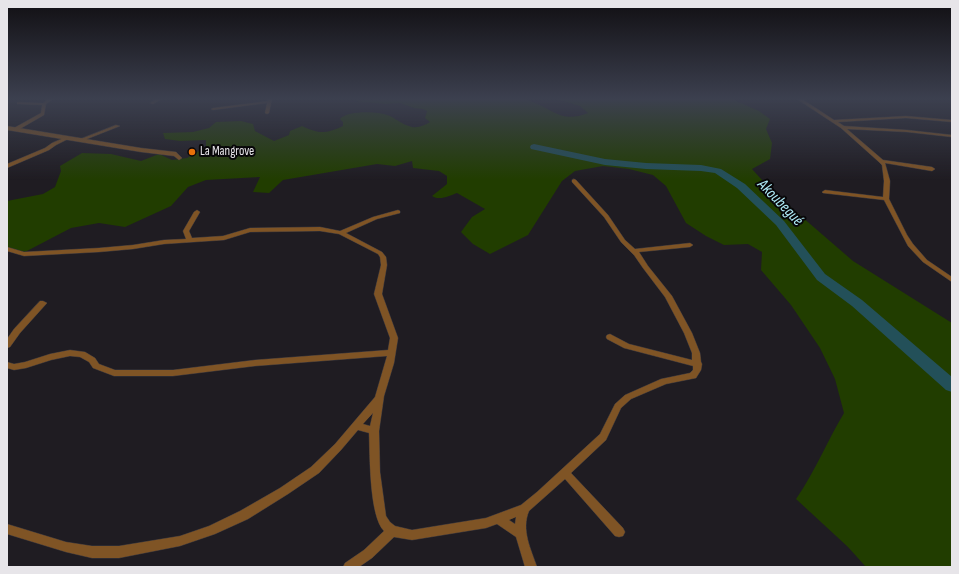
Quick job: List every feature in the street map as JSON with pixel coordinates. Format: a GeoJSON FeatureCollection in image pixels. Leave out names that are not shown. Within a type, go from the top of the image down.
{"type":"FeatureCollection","features":[{"type":"Feature","properties":{"kind":"street"},"geometry":{"type":"LineString","coordinates":[[16,129],[22,126]]}},
{"type":"Feature","properties":{"kind":"street"},"geometry":{"type":"LineString","coordinates":[[80,140],[118,126]]}},
{"type":"Feature","properties":{"kind":"street"},"geometry":{"type":"LineString","coordinates":[[904,126],[907,131]]}},
{"type":"Feature","properties":{"kind":"street"},"geometry":{"type":"LineString","coordinates":[[843,127],[907,131],[952,136]]}},
{"type":"Feature","properties":{"kind":"street"},"geometry":{"type":"LineString","coordinates":[[843,127],[881,161],[886,173],[886,199],[898,225],[913,249],[925,261],[952,280]]}},
{"type":"Feature","properties":{"kind":"street"},"geometry":{"type":"LineString","coordinates":[[7,128],[176,154],[179,158]]}},
{"type":"Feature","properties":{"kind":"street"},"geometry":{"type":"LineString","coordinates":[[7,166],[47,149],[68,138]]}},
{"type":"Feature","properties":{"kind":"street"},"geometry":{"type":"LineString","coordinates":[[881,161],[932,169]]}},
{"type":"Feature","properties":{"kind":"street"},"geometry":{"type":"LineString","coordinates":[[7,249],[24,254],[86,251],[224,238],[250,230],[320,229],[341,233],[374,249],[383,257],[384,271],[378,294],[394,338],[387,377],[380,396],[374,431],[375,472],[381,517],[386,526],[392,531],[412,535],[498,520],[525,508],[603,437],[618,406],[628,396],[664,381],[693,376],[697,370],[698,364],[690,340],[679,315],[668,296],[645,267],[635,251],[623,241],[606,216],[574,181]]}},
{"type":"Feature","properties":{"kind":"street"},"geometry":{"type":"LineString","coordinates":[[825,192],[886,199]]}},
{"type":"Feature","properties":{"kind":"street"},"geometry":{"type":"LineString","coordinates":[[190,240],[186,232],[197,212]]}},
{"type":"Feature","properties":{"kind":"street"},"geometry":{"type":"LineString","coordinates":[[341,233],[375,218],[398,212]]}},
{"type":"Feature","properties":{"kind":"street"},"geometry":{"type":"LineString","coordinates":[[635,251],[690,244]]}},
{"type":"Feature","properties":{"kind":"street"},"geometry":{"type":"LineString","coordinates":[[7,345],[17,331],[43,303]]}},
{"type":"Feature","properties":{"kind":"street"},"geometry":{"type":"LineString","coordinates":[[610,336],[628,346],[698,364]]}},
{"type":"Feature","properties":{"kind":"street"},"geometry":{"type":"LineString","coordinates":[[7,365],[14,367],[26,365],[50,357],[70,353],[82,354],[92,360],[96,366],[114,372],[173,373],[255,363],[392,353]]}},
{"type":"Feature","properties":{"kind":"street"},"geometry":{"type":"LineString","coordinates":[[7,529],[66,547],[92,552],[119,552],[180,541],[211,530],[244,515],[315,470],[338,448],[380,396]]}},
{"type":"Feature","properties":{"kind":"street"},"geometry":{"type":"LineString","coordinates":[[357,426],[374,431]]}},
{"type":"Feature","properties":{"kind":"street"},"geometry":{"type":"LineString","coordinates":[[565,473],[619,532]]}},
{"type":"Feature","properties":{"kind":"street"},"geometry":{"type":"LineString","coordinates":[[525,508],[520,522],[520,533],[531,567]]}},
{"type":"Feature","properties":{"kind":"street"},"geometry":{"type":"LineString","coordinates":[[498,520],[520,533]]}},
{"type":"Feature","properties":{"kind":"street"},"geometry":{"type":"LineString","coordinates":[[350,567],[368,554],[392,531]]}},
{"type":"Feature","properties":{"kind":"green space"},"geometry":{"type":"Polygon","coordinates":[[[212,126],[254,126],[255,131],[274,141],[289,135],[290,131],[302,126],[318,132],[327,132],[343,126],[419,127],[422,126],[767,126],[766,129],[772,143],[770,159],[752,169],[772,191],[853,261],[952,323],[952,567],[866,567],[848,547],[796,499],[844,413],[835,379],[820,348],[791,305],[761,270],[762,252],[748,244],[724,245],[706,236],[686,223],[666,186],[653,175],[629,169],[603,166],[575,171],[562,181],[528,235],[490,254],[473,244],[461,232],[472,217],[485,209],[457,193],[441,198],[432,196],[447,184],[447,176],[439,171],[413,168],[412,161],[395,166],[377,164],[283,180],[269,193],[253,192],[260,177],[206,180],[188,187],[171,206],[125,227],[99,223],[71,228],[25,252],[7,248],[7,201],[43,194],[55,187],[61,171],[60,166],[82,153],[111,154],[141,161],[159,154],[172,160],[187,158],[206,147],[206,140],[180,141],[165,139],[163,133],[193,132],[209,128],[212,126]]]}},
{"type":"Feature","properties":{"kind":"waterway","name":"Akoubegué"},"geometry":{"type":"LineString","coordinates":[[534,147],[605,162],[646,166],[701,168],[718,171],[741,186],[780,223],[821,277],[857,303],[952,386]]}},
{"type":"Feature","properties":{"kind":"place","name":"La Mangrove"},"geometry":{"type":"Point","coordinates":[192,152]}}]}
